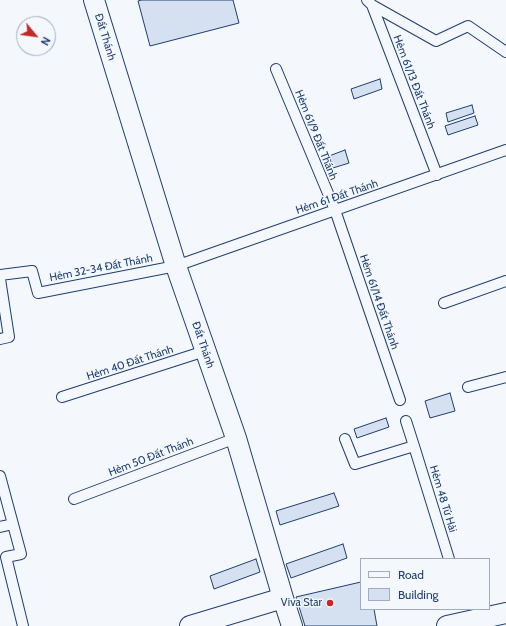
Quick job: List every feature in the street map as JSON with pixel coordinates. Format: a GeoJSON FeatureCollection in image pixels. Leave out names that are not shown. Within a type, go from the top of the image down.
{"type":"FeatureCollection","features":[{"type":"Feature","properties":{"kind":"street","name":"Đất Thánh"},"geometry":{"type":"LineString","coordinates":[[94,0],[176,266],[236,438],[292,626]]}},
{"type":"Feature","properties":{"kind":"street"},"geometry":{"type":"LineString","coordinates":[[199,624],[283,598]]}},
{"type":"Feature","properties":{"kind":"street"},"geometry":{"type":"LineString","coordinates":[[447,626],[477,618],[506,613]]}},
{"type":"Feature","properties":{"kind":"lane"},"geometry":{"type":"LineString","coordinates":[[371,2],[436,41],[468,26],[506,52]]}},
{"type":"Feature","properties":{"kind":"lane","name":"Hẻm 61/13 Đất Thánh"},"geometry":{"type":"LineString","coordinates":[[371,2],[437,175]]}},
{"type":"Feature","properties":{"kind":"lane","name":"Hẻm 61/9 Đất Thánh"},"geometry":{"type":"LineString","coordinates":[[276,69],[334,210]]}},
{"type":"Feature","properties":{"kind":"lane","name":"Hẻm 61 Đất Thánh"},"geometry":{"type":"LineString","coordinates":[[176,266],[506,150]]}},
{"type":"Feature","properties":{"kind":"lane","name":"Hẻm 61/14 Đất Thánh"},"geometry":{"type":"LineString","coordinates":[[334,210],[400,400]]}},
{"type":"Feature","properties":{"kind":"lane","name":"Hẻm 32-34 Đất Thánh"},"geometry":{"type":"LineString","coordinates":[[0,275],[32,271],[38,293],[176,266]]}},
{"type":"Feature","properties":{"kind":"lane"},"geometry":{"type":"LineString","coordinates":[[0,279],[8,337],[0,339]]}},
{"type":"Feature","properties":{"kind":"lane"},"geometry":{"type":"LineString","coordinates":[[444,303],[506,281]]}},
{"type":"Feature","properties":{"kind":"lane","name":"Hẻm 40 Đất Thánh"},"geometry":{"type":"LineString","coordinates":[[62,397],[205,351]]}},
{"type":"Feature","properties":{"kind":"lane"},"geometry":{"type":"LineString","coordinates":[[468,387],[506,377]]}},
{"type":"Feature","properties":{"kind":"lane","name":"Hẻm 48 Tứ Hải"},"geometry":{"type":"LineString","coordinates":[[406,421],[449,558]]}},
{"type":"Feature","properties":{"kind":"lane","name":"Hẻm 50 Đất Thánh"},"geometry":{"type":"LineString","coordinates":[[74,499],[236,438]]}},
{"type":"Feature","properties":{"kind":"lane"},"geometry":{"type":"LineString","coordinates":[[345,440],[355,464],[414,446]]}},
{"type":"Feature","properties":{"kind":"lane"},"geometry":{"type":"LineString","coordinates":[[0,476],[21,554],[6,557],[24,626]]}},
{"type":"Feature","properties":{"kind":"lane"},"geometry":{"type":"LineString","coordinates":[[0,527],[13,524]]}},
{"type":"Feature","properties":{"kind":"building"},"geometry":{"type":"Polygon","coordinates":[[[233,0],[239,23],[150,46],[138,1],[233,0]]]}},
{"type":"Feature","properties":{"kind":"building"},"geometry":{"type":"Polygon","coordinates":[[[380,79],[382,89],[354,99],[351,89],[380,79]]]}},
{"type":"Feature","properties":{"kind":"building"},"geometry":{"type":"Polygon","coordinates":[[[472,105],[474,113],[448,122],[446,113],[472,105]]]}},
{"type":"Feature","properties":{"kind":"building"},"geometry":{"type":"Polygon","coordinates":[[[475,116],[478,125],[448,135],[445,126],[475,116]]]}},
{"type":"Feature","properties":{"kind":"building"},"geometry":{"type":"Polygon","coordinates":[[[345,150],[349,163],[333,168],[329,156],[345,150]]]}},
{"type":"Feature","properties":{"kind":"building"},"geometry":{"type":"Polygon","coordinates":[[[450,393],[455,411],[430,418],[425,401],[450,393]]]}},
{"type":"Feature","properties":{"kind":"building"},"geometry":{"type":"Polygon","coordinates":[[[386,418],[389,427],[357,438],[354,429],[386,418]]]}},
{"type":"Feature","properties":{"kind":"building"},"geometry":{"type":"Polygon","coordinates":[[[334,493],[339,506],[280,525],[276,511],[334,493]]]}},
{"type":"Feature","properties":{"kind":"building"},"geometry":{"type":"Polygon","coordinates":[[[343,544],[347,558],[291,578],[286,564],[343,544]]]}},
{"type":"Feature","properties":{"kind":"building"},"geometry":{"type":"Polygon","coordinates":[[[256,559],[260,572],[214,589],[210,576],[256,559]]]}},
{"type":"Feature","properties":{"kind":"building","name":"Viva Star"},"geometry":{"type":"Polygon","coordinates":[[[360,582],[360,610],[374,610],[377,626],[305,626],[296,597],[360,582]]]}},
{"type":"Feature","properties":{"kind":"place","name":"Viva Star"},"geometry":{"type":"Point","coordinates":[330,603]}}]}
